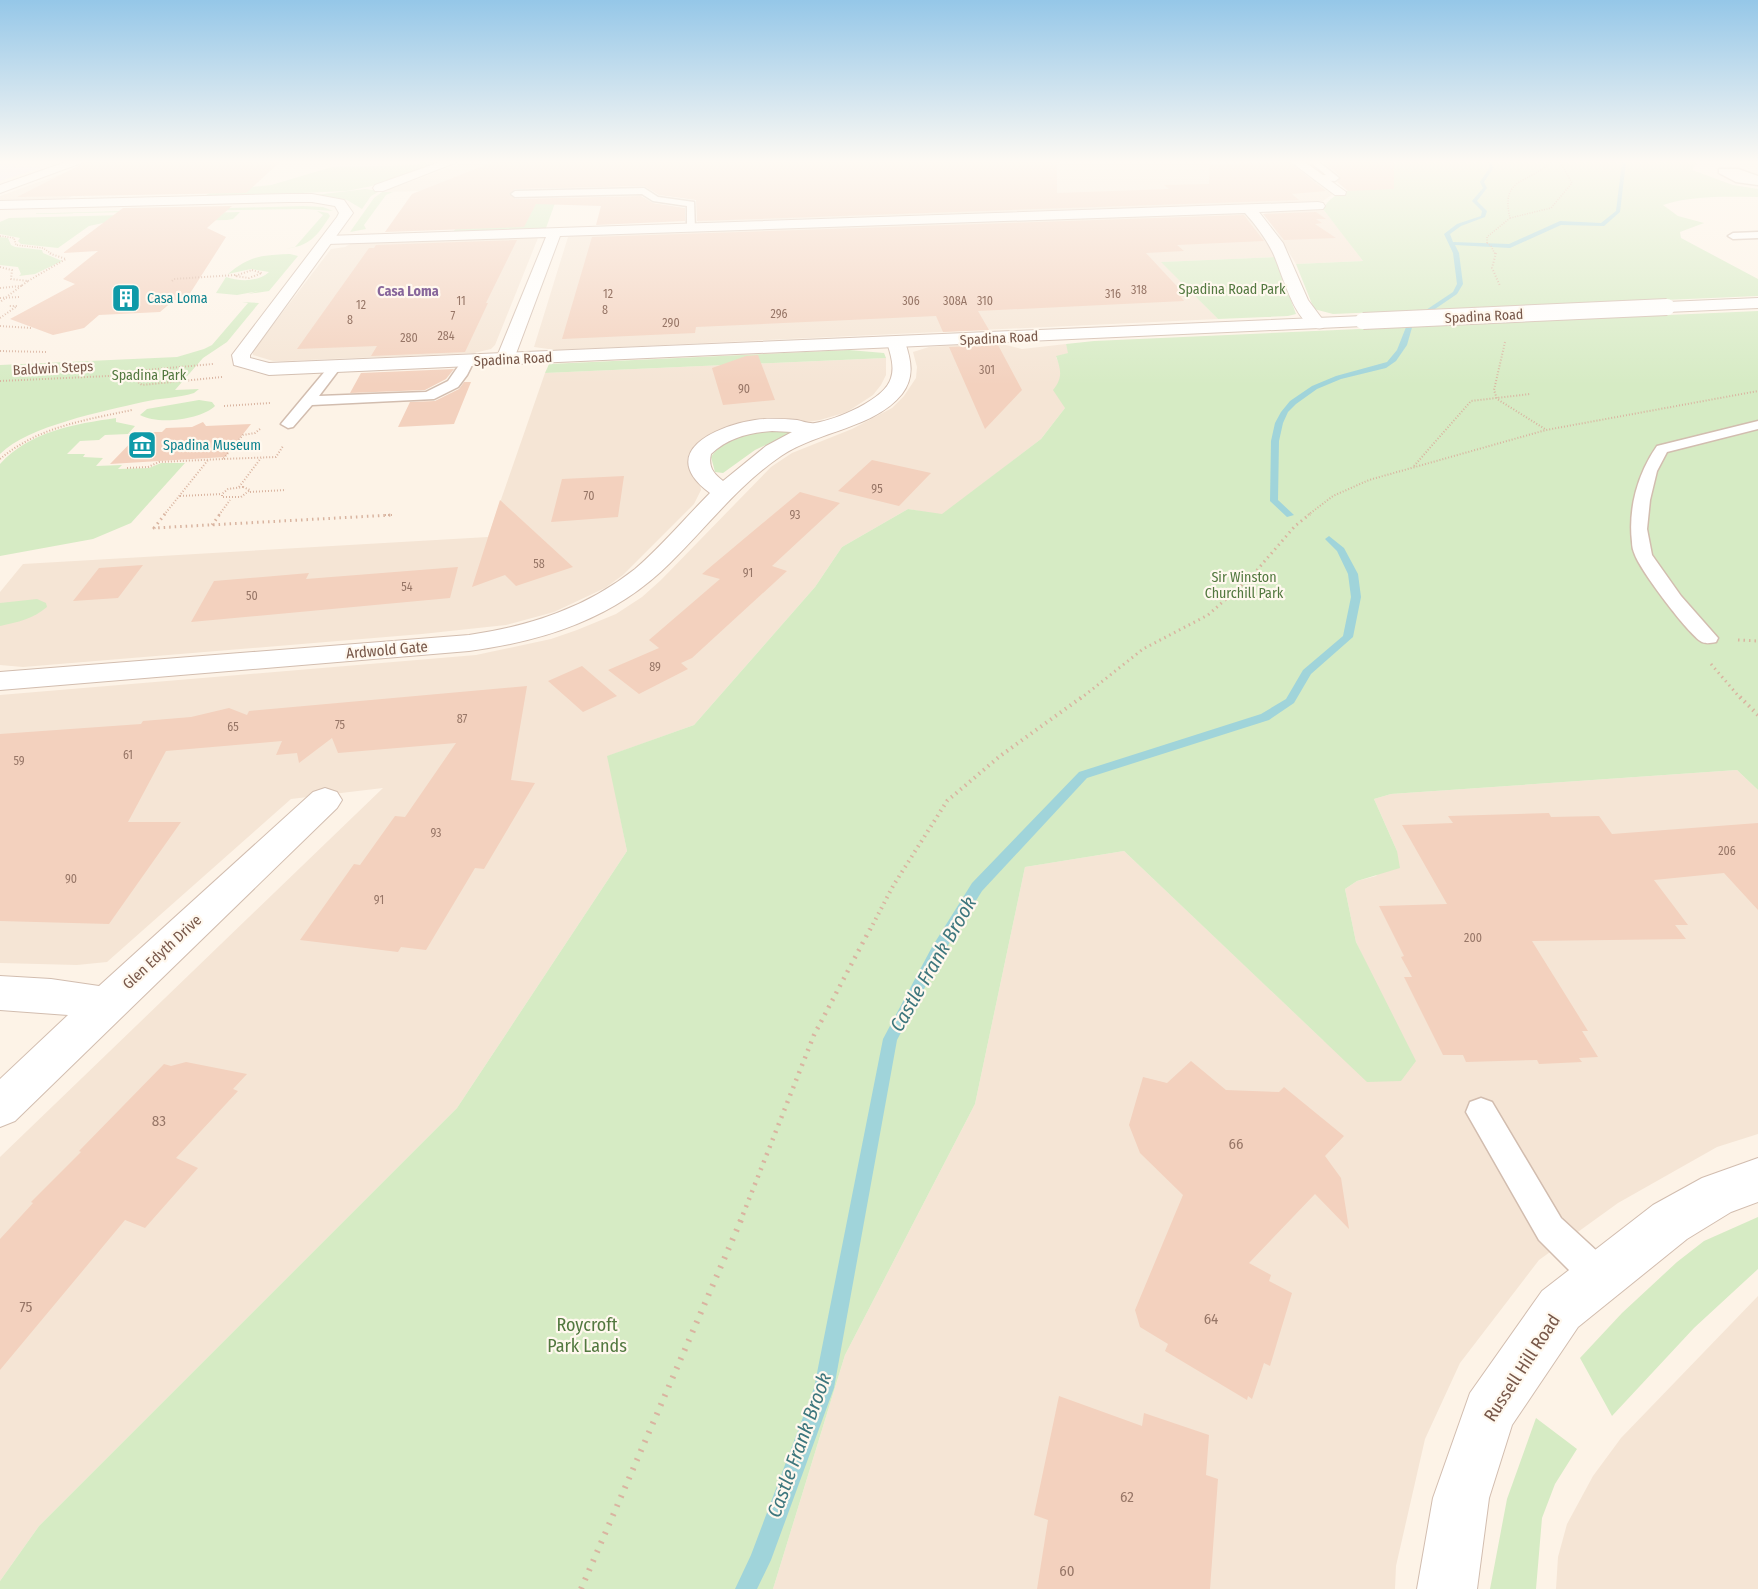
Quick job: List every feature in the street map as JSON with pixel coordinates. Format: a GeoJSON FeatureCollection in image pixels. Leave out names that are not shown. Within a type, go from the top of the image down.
{"type":"FeatureCollection","features":[{"type":"Feature","properties":{"kind":"street"},"geometry":{"type":"LineString","coordinates":[[327,240],[330,236]]}},
{"type":"Feature","properties":{"kind":"street"},"geometry":{"type":"LineString","coordinates":[[327,240],[437,236]]}},
{"type":"Feature","properties":{"kind":"street"},"geometry":{"type":"LineString","coordinates":[[505,359],[553,236]]}},
{"type":"Feature","properties":{"kind":"street"},"geometry":{"type":"LineString","coordinates":[[1270,236],[1282,255],[1304,311],[1317,324]]}},
{"type":"Feature","properties":{"kind":"street","name":"Spadina Road"},"geometry":{"type":"LineString","coordinates":[[327,240],[241,355],[242,361],[257,368],[269,369],[335,367],[1667,307],[1755,305]]}},
{"type":"Feature","properties":{"kind":"street","name":"Ardwold Gate"},"geometry":{"type":"LineString","coordinates":[[0,681],[384,651],[492,640],[526,633],[578,616],[624,591],[646,572],[745,471],[775,450],[814,430],[871,410],[891,394],[902,374],[896,342]]}},
{"type":"Feature","properties":{"kind":"street","name":"Ardwold Gate"},"geometry":{"type":"LineString","coordinates":[[723,492],[701,473],[698,463],[700,453],[710,443],[732,432],[752,428],[800,427],[814,430]]}},
{"type":"Feature","properties":{"kind":"street","name":"Glen Edyth Drive"},"geometry":{"type":"LineString","coordinates":[[0,1107],[106,1004],[325,800]]}},
{"type":"Feature","properties":{"kind":"street"},"geometry":{"type":"LineString","coordinates":[[0,993],[51,996],[106,1004]]}},
{"type":"Feature","properties":{"kind":"street","name":"Russell Hill Road"},"geometry":{"type":"LineString","coordinates":[[1447,1589],[1461,1498],[1489,1413],[1560,1309],[1670,1222],[1718,1194],[1758,1180]]}},
{"type":"Feature","properties":{"kind":"lane"},"geometry":{"type":"LineString","coordinates":[[308,401],[429,396],[453,384],[468,361]]}},
{"type":"Feature","properties":{"kind":"lane"},"geometry":{"type":"LineString","coordinates":[[288,431],[335,367]]}},
{"type":"Feature","properties":{"kind":"lane"},"geometry":{"type":"LineString","coordinates":[[1709,638],[1683,613],[1643,554],[1639,519],[1645,486],[1651,467],[1662,449],[1758,425]]}},
{"type":"Feature","properties":{"kind":"lane"},"geometry":{"type":"LineString","coordinates":[[1480,1112],[1550,1229],[1599,1276]]}},
{"type":"Feature","properties":{"kind":"path"},"geometry":{"type":"LineString","coordinates":[[1,236],[14,238],[16,245],[44,248],[48,253],[66,259],[28,281],[6,298]]}},
{"type":"Feature","properties":{"kind":"path"},"geometry":{"type":"LineString","coordinates":[[1488,236],[1487,243],[1491,246]]}},
{"type":"Feature","properties":{"kind":"path"},"geometry":{"type":"LineString","coordinates":[[0,267],[12,270],[11,279],[13,280],[28,281]]}},
{"type":"Feature","properties":{"kind":"path"},"geometry":{"type":"LineString","coordinates":[[172,280],[235,275],[248,271],[262,273],[249,278],[238,278],[235,275]]}},
{"type":"Feature","properties":{"kind":"path"},"geometry":{"type":"LineString","coordinates":[[0,288],[21,286]]}},
{"type":"Feature","properties":{"kind":"path"},"geometry":{"type":"LineString","coordinates":[[0,300],[19,297],[8,306],[17,306],[0,318]]}},
{"type":"Feature","properties":{"kind":"path"},"geometry":{"type":"LineString","coordinates":[[0,326],[31,328]]}},
{"type":"Feature","properties":{"kind":"path"},"geometry":{"type":"LineString","coordinates":[[0,351],[47,352]]}},
{"type":"Feature","properties":{"kind":"path"},"geometry":{"type":"LineString","coordinates":[[130,376],[142,374],[138,372],[213,364]]}},
{"type":"Feature","properties":{"kind":"path","name":"Baldwin Steps"},"geometry":{"type":"LineString","coordinates":[[0,381],[130,376],[142,385],[222,377]]}},
{"type":"Feature","properties":{"kind":"path"},"geometry":{"type":"LineString","coordinates":[[581,1589],[723,1266],[814,1035],[893,886],[947,801],[1000,756],[1088,693],[1143,649],[1208,615],[1251,577],[1295,526],[1333,496],[1369,480],[1414,466],[1546,430],[1758,391]]}},
{"type":"Feature","properties":{"kind":"path"},"geometry":{"type":"LineString","coordinates":[[1414,466],[1471,401],[1530,394]]}},
{"type":"Feature","properties":{"kind":"path"},"geometry":{"type":"LineString","coordinates":[[224,406],[280,402]]}},
{"type":"Feature","properties":{"kind":"path"},"geometry":{"type":"LineString","coordinates":[[0,459],[34,436],[68,424],[132,410]]}},
{"type":"Feature","properties":{"kind":"path"},"geometry":{"type":"LineString","coordinates":[[223,459],[243,435],[255,433],[260,429]]}},
{"type":"Feature","properties":{"kind":"path"},"geometry":{"type":"LineString","coordinates":[[127,468],[148,467],[159,462],[276,457],[288,431]]}},
{"type":"Feature","properties":{"kind":"path"},"geometry":{"type":"LineString","coordinates":[[239,487],[261,457]]}},
{"type":"Feature","properties":{"kind":"path"},"geometry":{"type":"LineString","coordinates":[[208,460],[154,528],[392,515]]}},
{"type":"Feature","properties":{"kind":"path"},"geometry":{"type":"LineString","coordinates":[[180,496],[222,494],[239,487],[249,488],[250,492]]}},
{"type":"Feature","properties":{"kind":"path"},"geometry":{"type":"LineString","coordinates":[[222,494],[223,498],[231,499],[250,492],[286,490]]}},
{"type":"Feature","properties":{"kind":"path"},"geometry":{"type":"LineString","coordinates":[[212,525],[231,499]]}},
{"type":"Feature","properties":{"kind":"path"},"geometry":{"type":"LineString","coordinates":[[1709,638],[1711,666],[1758,715]]}},
{"type":"Feature","properties":{"kind":"shaded area"},"geometry":{"type":"Polygon","coordinates":[[[1264,236],[1275,257],[1162,262],[1218,319],[556,350],[534,347],[568,237],[1264,236]]]}},
{"type":"Feature","properties":{"kind":"shaded area"},"geometry":{"type":"Polygon","coordinates":[[[1279,236],[1344,236],[1363,261],[1296,264],[1279,236]]]}},
{"type":"Feature","properties":{"kind":"shaded area"},"geometry":{"type":"Polygon","coordinates":[[[538,238],[495,345],[491,349],[474,353],[285,361],[273,361],[253,355],[253,351],[331,249],[345,247],[354,242],[538,238]]]}},
{"type":"Feature","properties":{"kind":"shaded area"},"geometry":{"type":"Polygon","coordinates":[[[998,343],[1022,349],[1066,344],[1069,353],[1056,357],[1061,368],[1060,382],[1065,408],[1041,439],[942,515],[908,509],[842,547],[815,587],[694,725],[608,756],[627,851],[457,1108],[39,1526],[0,1581],[0,1157],[383,788],[291,799],[107,962],[77,965],[0,963],[0,695],[476,655],[551,639],[577,630],[616,614],[642,597],[771,467],[792,453],[852,429],[892,408],[904,396],[916,378],[917,367],[913,352],[929,347],[998,343]]]}},
{"type":"Feature","properties":{"kind":"shaded area"},"geometry":{"type":"Polygon","coordinates":[[[886,358],[886,375],[881,385],[873,395],[847,412],[820,420],[704,439],[694,447],[688,457],[689,467],[700,484],[701,490],[694,504],[623,575],[605,588],[554,612],[506,625],[422,634],[23,667],[0,665],[0,592],[23,564],[488,537],[545,373],[886,358]]]}},
{"type":"Feature","properties":{"kind":"shaded area"},"geometry":{"type":"Polygon","coordinates":[[[1737,770],[1758,790],[1758,1134],[1717,1147],[1618,1203],[1539,1260],[1460,1363],[1425,1439],[1396,1566],[1395,1589],[773,1589],[845,1355],[975,1104],[1025,867],[1124,851],[1324,1041],[1383,999],[1356,942],[1345,889],[1357,881],[1376,876],[1397,851],[1374,799],[1391,794],[1737,770]]]}},
{"type":"Feature","properties":{"kind":"shaded area"},"geometry":{"type":"Polygon","coordinates":[[[1758,1296],[1758,1589],[1556,1589],[1558,1557],[1567,1524],[1593,1476],[1621,1438],[1758,1296]]]}},
{"type":"Feature","properties":{"kind":"green space"},"geometry":{"type":"Polygon","coordinates":[[[11,236],[75,236],[58,248],[21,244],[18,241],[20,238],[11,236]]]}},
{"type":"Feature","properties":{"kind":"green space"},"geometry":{"type":"Polygon","coordinates":[[[304,236],[315,236],[307,243],[294,248],[285,249],[295,247],[304,236]]]}},
{"type":"Feature","properties":{"kind":"green space"},"geometry":{"type":"Polygon","coordinates":[[[1344,236],[1681,236],[1758,279],[1758,296],[1333,314],[1314,309],[1296,264],[1363,261],[1344,236]]]}},
{"type":"Feature","properties":{"kind":"green space"},"geometry":{"type":"Polygon","coordinates":[[[0,237],[8,238],[11,245],[15,247],[42,250],[43,253],[62,261],[35,274],[19,276],[21,274],[18,267],[0,265],[0,237]]]}},
{"type":"Feature","properties":{"kind":"green space"},"geometry":{"type":"Polygon","coordinates":[[[290,254],[298,256],[269,291],[237,295],[216,293],[226,277],[242,280],[253,279],[269,272],[251,269],[228,274],[243,263],[264,256],[290,254]]]}},
{"type":"Feature","properties":{"kind":"green space","name":"Spadina Road Park"},"geometry":{"type":"Polygon","coordinates":[[[1275,257],[1296,314],[1218,319],[1161,262],[1275,257]]]}},
{"type":"Feature","properties":{"kind":"green space","name":"Spadina Park"},"geometry":{"type":"Polygon","coordinates":[[[242,302],[259,303],[227,342],[203,358],[175,390],[199,389],[194,393],[143,402],[67,421],[29,435],[0,454],[0,365],[177,357],[212,345],[248,303],[242,302]]]}},
{"type":"Feature","properties":{"kind":"green space"},"geometry":{"type":"Polygon","coordinates":[[[1758,311],[1758,790],[1737,770],[1391,794],[1374,799],[1397,851],[1400,868],[1357,881],[1345,889],[1356,942],[1416,1061],[1401,1081],[1367,1082],[1124,851],[1025,867],[975,1104],[845,1355],[773,1589],[0,1589],[0,1581],[39,1526],[457,1108],[627,851],[607,756],[694,725],[815,587],[842,547],[908,509],[942,514],[1041,439],[1065,408],[1053,390],[1060,374],[1056,356],[1068,353],[1066,344],[1758,311]]]}},
{"type":"Feature","properties":{"kind":"green space"},"geometry":{"type":"Polygon","coordinates":[[[849,350],[884,353],[886,358],[545,373],[549,364],[849,350]]]}},
{"type":"Feature","properties":{"kind":"green space"},"geometry":{"type":"Polygon","coordinates":[[[199,400],[212,402],[215,406],[199,415],[179,420],[157,420],[140,415],[147,409],[199,400]]]}},
{"type":"Feature","properties":{"kind":"green space"},"geometry":{"type":"Polygon","coordinates":[[[116,418],[116,422],[135,426],[128,434],[105,435],[99,440],[80,441],[67,454],[85,454],[83,457],[103,458],[96,466],[122,465],[118,469],[149,468],[161,463],[185,463],[131,523],[93,539],[0,556],[0,464],[25,444],[54,431],[69,426],[116,418]]]}},
{"type":"Feature","properties":{"kind":"green space"},"geometry":{"type":"Polygon","coordinates":[[[760,431],[791,431],[792,433],[755,450],[723,473],[715,472],[711,457],[721,446],[733,439],[760,431]]]}},
{"type":"Feature","properties":{"kind":"green space"},"geometry":{"type":"Polygon","coordinates":[[[37,599],[46,603],[47,607],[31,617],[0,626],[0,603],[37,599]]]}},
{"type":"Feature","properties":{"kind":"green space"},"geometry":{"type":"Polygon","coordinates":[[[1758,1217],[1758,1269],[1694,1328],[1612,1416],[1580,1358],[1622,1313],[1677,1262],[1704,1241],[1758,1217]]]}},
{"type":"Feature","properties":{"kind":"green space"},"geometry":{"type":"Polygon","coordinates":[[[1536,1418],[1577,1449],[1555,1484],[1542,1518],[1536,1589],[1490,1589],[1507,1499],[1536,1418]]]}},
{"type":"Feature","properties":{"kind":"building"},"geometry":{"type":"Polygon","coordinates":[[[85,236],[226,237],[189,295],[183,300],[174,300],[160,312],[99,315],[84,328],[53,335],[10,319],[75,284],[63,279],[98,251],[63,253],[85,236]]]}},
{"type":"Feature","properties":{"kind":"building"},"geometry":{"type":"Polygon","coordinates":[[[1260,236],[1264,241],[1177,245],[1184,251],[1146,253],[1187,297],[1181,297],[1184,301],[978,311],[989,330],[943,332],[936,316],[696,327],[695,333],[562,339],[592,237],[1260,236]]]}},
{"type":"Feature","properties":{"kind":"building"},"geometry":{"type":"Polygon","coordinates":[[[1281,236],[1336,238],[1284,240],[1281,236]]]}},
{"type":"Feature","properties":{"kind":"building"},"geometry":{"type":"Polygon","coordinates":[[[517,240],[465,352],[371,356],[377,346],[297,349],[369,248],[374,248],[376,245],[517,240]]]}},
{"type":"Feature","properties":{"kind":"building"},"geometry":{"type":"Polygon","coordinates":[[[998,345],[1022,390],[985,429],[949,347],[998,345]]]}},
{"type":"Feature","properties":{"kind":"building"},"geometry":{"type":"Polygon","coordinates":[[[758,355],[775,400],[723,405],[712,368],[746,356],[758,355]]]}},
{"type":"Feature","properties":{"kind":"building"},"geometry":{"type":"Polygon","coordinates":[[[454,369],[446,379],[425,390],[350,393],[361,373],[454,369]]]}},
{"type":"Feature","properties":{"kind":"building"},"geometry":{"type":"Polygon","coordinates":[[[464,382],[471,382],[454,424],[398,427],[410,402],[435,401],[459,389],[464,382]]]}},
{"type":"Feature","properties":{"kind":"building"},"geometry":{"type":"Polygon","coordinates":[[[203,422],[206,426],[251,424],[225,457],[110,464],[141,432],[162,432],[166,428],[192,427],[203,422]]]}},
{"type":"Feature","properties":{"kind":"building"},"geometry":{"type":"Polygon","coordinates":[[[872,460],[931,473],[899,506],[838,491],[872,460]]]}},
{"type":"Feature","properties":{"kind":"building"},"geometry":{"type":"Polygon","coordinates":[[[624,476],[618,517],[551,522],[562,479],[624,476]]]}},
{"type":"Feature","properties":{"kind":"building"},"geometry":{"type":"Polygon","coordinates":[[[800,492],[840,503],[772,566],[787,571],[692,658],[681,663],[688,669],[639,694],[608,670],[659,648],[649,640],[720,579],[702,574],[800,492]]]}},
{"type":"Feature","properties":{"kind":"building"},"geometry":{"type":"Polygon","coordinates":[[[500,500],[573,567],[516,586],[505,575],[472,587],[500,500]]]}},
{"type":"Feature","properties":{"kind":"building"},"geometry":{"type":"Polygon","coordinates":[[[143,565],[118,598],[73,601],[99,568],[143,565]]]}},
{"type":"Feature","properties":{"kind":"building"},"geometry":{"type":"Polygon","coordinates":[[[458,567],[450,598],[191,622],[214,581],[309,573],[306,579],[458,567]]]}},
{"type":"Feature","properties":{"kind":"building"},"geometry":{"type":"Polygon","coordinates":[[[582,666],[617,696],[583,712],[548,681],[582,666]]]}},
{"type":"Feature","properties":{"kind":"building"},"geometry":{"type":"Polygon","coordinates":[[[527,686],[511,780],[535,783],[484,869],[475,868],[426,950],[401,947],[398,952],[300,940],[354,864],[360,865],[395,816],[405,817],[456,743],[338,753],[332,738],[299,763],[297,753],[276,755],[282,741],[166,751],[128,822],[181,822],[109,924],[0,921],[0,734],[141,724],[143,721],[191,717],[229,708],[247,715],[249,711],[527,686]]]}},
{"type":"Feature","properties":{"kind":"building"},"geometry":{"type":"Polygon","coordinates":[[[1549,813],[1551,817],[1599,816],[1612,834],[1758,823],[1758,910],[1724,873],[1654,880],[1688,925],[1675,925],[1686,939],[1532,941],[1588,1031],[1582,1031],[1598,1057],[1579,1058],[1582,1062],[1539,1064],[1537,1060],[1466,1062],[1463,1055],[1443,1055],[1404,977],[1412,977],[1379,906],[1447,904],[1402,825],[1453,823],[1448,816],[1549,813]]]}},
{"type":"Feature","properties":{"kind":"building"},"geometry":{"type":"Polygon","coordinates":[[[1191,1061],[1226,1090],[1279,1092],[1284,1087],[1344,1136],[1325,1156],[1341,1178],[1349,1229],[1315,1194],[1249,1263],[1271,1275],[1269,1281],[1292,1293],[1270,1366],[1264,1363],[1252,1399],[1248,1396],[1247,1400],[1165,1351],[1168,1344],[1140,1327],[1135,1310],[1183,1195],[1140,1153],[1129,1125],[1143,1077],[1167,1083],[1191,1061]]]}},
{"type":"Feature","properties":{"kind":"building"},"geometry":{"type":"Polygon","coordinates":[[[186,1062],[247,1074],[233,1089],[238,1091],[176,1158],[198,1168],[145,1228],[125,1220],[0,1370],[0,1239],[33,1203],[31,1202],[164,1064],[171,1066],[186,1062]]]}},
{"type":"Feature","properties":{"kind":"building"},"geometry":{"type":"Polygon","coordinates":[[[1059,1396],[1142,1426],[1144,1413],[1209,1435],[1206,1475],[1218,1479],[1210,1589],[1037,1589],[1048,1520],[1034,1515],[1059,1396]]]}},
{"type":"Feature","properties":{"kind":"waterway","name":"Castle Frank Brook"},"geometry":{"type":"LineString","coordinates":[[1448,236],[1451,243]]}},
{"type":"Feature","properties":{"kind":"waterway","name":"Castle Frank Brook"},"geometry":{"type":"LineString","coordinates":[[1451,243],[1510,246],[1531,236]]}},
{"type":"Feature","properties":{"kind":"waterway","name":"Castle Frank Brook"},"geometry":{"type":"LineString","coordinates":[[1290,515],[1274,501],[1273,461],[1276,432],[1285,412],[1303,394],[1326,382],[1386,365],[1394,359],[1401,350],[1410,323],[1455,293],[1460,284],[1456,253],[1451,243]]}},
{"type":"Feature","properties":{"kind":"waterway","name":"Castle Frank Brook"},"geometry":{"type":"LineString","coordinates":[[746,1589],[760,1560],[824,1388],[890,1039],[937,951],[977,887],[1083,775],[1265,717],[1290,701],[1307,672],[1348,637],[1356,597],[1353,574],[1341,550],[1329,539]]}},
{"type":"Feature","properties":{"kind":"place","name":"Casa Loma"},"geometry":{"type":"Point","coordinates":[126,298]}},
{"type":"Feature","properties":{"kind":"place","name":"Spadina Museum"},"geometry":{"type":"Point","coordinates":[142,445]}},
{"type":"Feature","properties":{"kind":"district","name":"Casa Loma"},"geometry":{"type":"Point","coordinates":[408,291]}},
{"type":"Feature","properties":{"kind":"park label","name":"Sir Winston Churchill Park"},"geometry":{"type":"Point","coordinates":[1244,586]}},
{"type":"Feature","properties":{"kind":"park label","name":"Roycroft Park Lands"},"geometry":{"type":"Point","coordinates":[587,1335]}}]}
